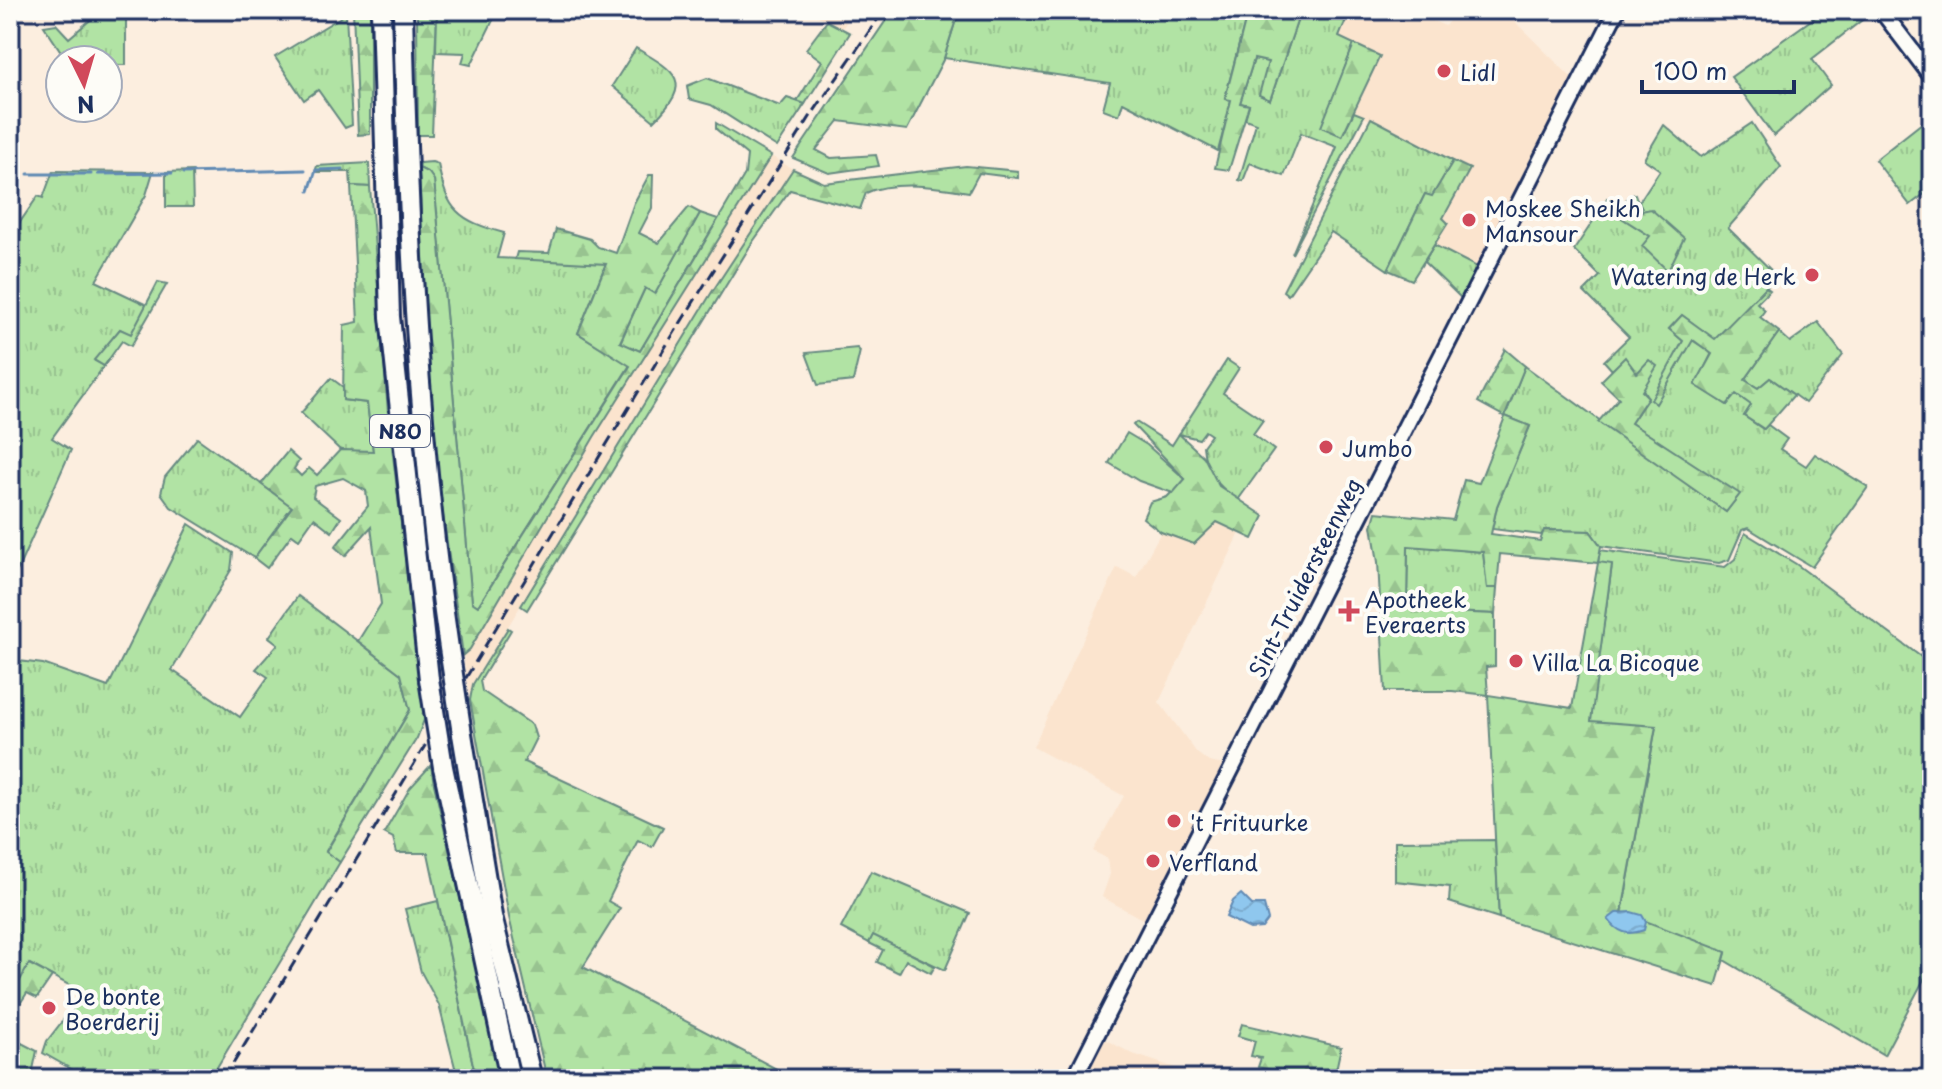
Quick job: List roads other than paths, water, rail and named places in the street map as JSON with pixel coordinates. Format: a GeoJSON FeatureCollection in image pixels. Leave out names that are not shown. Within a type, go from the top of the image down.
{"type":"FeatureCollection","features":[{"type":"Feature","properties":{"kind":"highway","name":"N80"},"geometry":{"type":"LineString","coordinates":[[381,10],[383,183],[400,431],[429,679],[443,767],[510,1079]]}},
{"type":"Feature","properties":{"kind":"highway","name":"N80"},"geometry":{"type":"LineString","coordinates":[[403,10],[407,183],[421,418],[449,648],[492,916],[532,1079]]}},
{"type":"Feature","properties":{"kind":"main road","name":"Sint-Truidersteenweg"},"geometry":{"type":"LineString","coordinates":[[1074,1079],[1617,10]]}},
{"type":"Feature","properties":{"kind":"main road"},"geometry":{"type":"LineString","coordinates":[[1881,10],[1932,77]]}},
{"type":"Feature","properties":{"kind":"water"},"geometry":{"type":"Polygon","coordinates":[[[1241,894],[1252,905],[1264,905],[1268,920],[1262,928],[1250,929],[1226,917],[1233,901],[1241,894]]]}},
{"type":"Feature","properties":{"kind":"water"},"geometry":{"type":"Polygon","coordinates":[[[1616,913],[1642,915],[1646,922],[1644,930],[1624,932],[1608,919],[1616,913]]]}},
{"type":"Feature","properties":{"kind":"waterway"},"geometry":{"type":"LineString","coordinates":[[309,191],[316,170],[343,169]]}},
{"type":"Feature","properties":{"kind":"waterway"},"geometry":{"type":"LineString","coordinates":[[183,173],[305,170]]}},
{"type":"Feature","properties":{"kind":"waterway"},"geometry":{"type":"LineString","coordinates":[[98,174],[172,173]]}},
{"type":"Feature","properties":{"kind":"waterway"},"geometry":{"type":"LineString","coordinates":[[28,174],[91,174]]}},
{"type":"Feature","properties":{"kind":"railway"},"geometry":{"type":"LineString","coordinates":[[224,1079],[666,346],[810,117],[884,10]]}},
{"type":"Feature","properties":{"kind":"place","name":"Lidl"},"geometry":{"type":"Point","coordinates":[1444,71]}},
{"type":"Feature","properties":{"kind":"place","name":"Moskee Sheikh Mansour"},"geometry":{"type":"Point","coordinates":[1469,220]}},
{"type":"Feature","properties":{"kind":"place","name":"Watering de Herk"},"geometry":{"type":"Point","coordinates":[1812,275]}},
{"type":"Feature","properties":{"kind":"place","name":"Jumbo"},"geometry":{"type":"Point","coordinates":[1326,447]}},
{"type":"Feature","properties":{"kind":"place","name":"Apotheek Everaerts"},"geometry":{"type":"Point","coordinates":[1349,611]}},
{"type":"Feature","properties":{"kind":"place","name":"Villa La Bicoque"},"geometry":{"type":"Point","coordinates":[1516,661]}},
{"type":"Feature","properties":{"kind":"place","name":"'t Frituurke"},"geometry":{"type":"Point","coordinates":[1174,821]}},
{"type":"Feature","properties":{"kind":"place","name":"Verfland"},"geometry":{"type":"Point","coordinates":[1153,861]}},
{"type":"Feature","properties":{"kind":"place","name":"De bonte Boerderij"},"geometry":{"type":"Point","coordinates":[49,1008]}}]}
